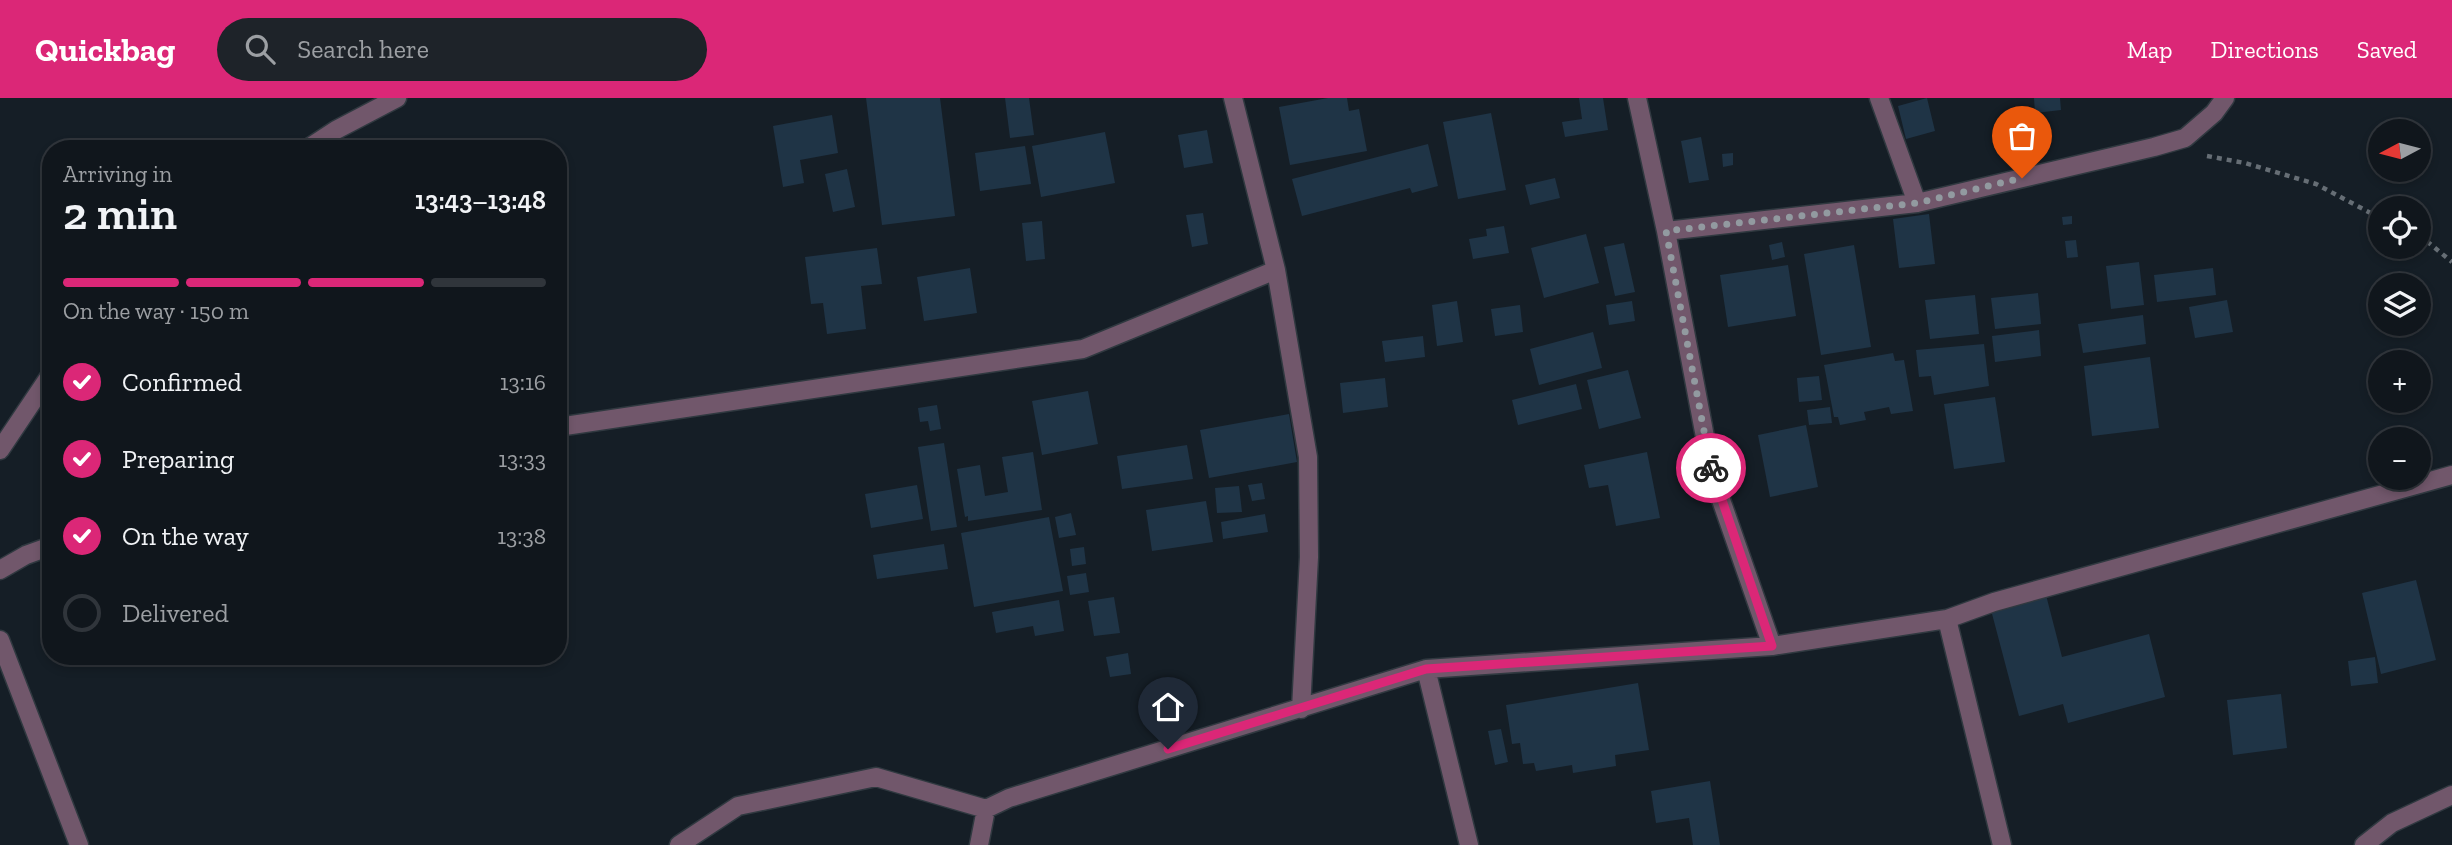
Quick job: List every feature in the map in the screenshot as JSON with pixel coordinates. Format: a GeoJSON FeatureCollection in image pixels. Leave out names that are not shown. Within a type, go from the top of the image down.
{"type":"FeatureCollection","features":[{"type":"Feature","properties":{"kind":"street"},"geometry":{"type":"LineString","coordinates":[[321,140],[397,98]]}},
{"type":"Feature","properties":{"kind":"street"},"geometry":{"type":"LineString","coordinates":[[1233,98],[1276,270],[1308,457],[1309,557],[1301,709]]}},
{"type":"Feature","properties":{"kind":"street"},"geometry":{"type":"LineString","coordinates":[[1637,98],[1666,231],[1712,474],[1772,646]]}},
{"type":"Feature","properties":{"kind":"street"},"geometry":{"type":"LineString","coordinates":[[1879,98],[1917,203]]}},
{"type":"Feature","properties":{"kind":"street"},"geometry":{"type":"LineString","coordinates":[[1666,231],[1917,203],[2185,138],[2214,113],[2225,98]]}},
{"type":"Feature","properties":{"kind":"street"},"geometry":{"type":"LineString","coordinates":[[567,426],[1083,349],[1276,270]]}},
{"type":"Feature","properties":{"kind":"street"},"geometry":{"type":"LineString","coordinates":[[0,450],[42,387]]}},
{"type":"Feature","properties":{"kind":"street"},"geometry":{"type":"LineString","coordinates":[[679,845],[738,806],[876,777],[986,809],[1009,798],[1426,669],[1772,646],[1947,620],[1994,602],[2452,475]]}},
{"type":"Feature","properties":{"kind":"street"},"geometry":{"type":"LineString","coordinates":[[0,570],[42,549]]}},
{"type":"Feature","properties":{"kind":"street"},"geometry":{"type":"LineString","coordinates":[[1947,620],[2002,845]]}},
{"type":"Feature","properties":{"kind":"street"},"geometry":{"type":"LineString","coordinates":[[0,640],[79,845]]}},
{"type":"Feature","properties":{"kind":"street"},"geometry":{"type":"LineString","coordinates":[[1426,669],[1469,845]]}},
{"type":"Feature","properties":{"kind":"street"},"geometry":{"type":"LineString","coordinates":[[2364,845],[2392,824],[2452,795]]}},
{"type":"Feature","properties":{"kind":"street"},"geometry":{"type":"LineString","coordinates":[[979,845],[986,809]]}},
{"type":"Feature","properties":{"kind":"path"},"geometry":{"type":"LineString","coordinates":[[2206,156],[2245,163],[2316,184],[2368,212]]}},
{"type":"Feature","properties":{"kind":"path"},"geometry":{"type":"LineString","coordinates":[[2431,245],[2452,262]]}},
{"type":"Feature","properties":{"kind":"building"},"geometry":{"type":"Polygon","coordinates":[[[866,98],[940,98],[955,216],[882,225],[866,98]]]}},
{"type":"Feature","properties":{"kind":"building"},"geometry":{"type":"Polygon","coordinates":[[[1005,98],[1029,98],[1034,135],[1010,138],[1005,98]]]}},
{"type":"Feature","properties":{"kind":"building"},"geometry":{"type":"Polygon","coordinates":[[[1328,98],[1347,98],[1349,111],[1359,109],[1367,151],[1290,165],[1279,107],[1328,98]]]}},
{"type":"Feature","properties":{"kind":"building"},"geometry":{"type":"Polygon","coordinates":[[[1579,98],[1603,98],[1608,130],[1565,137],[1562,122],[1582,119],[1579,98]]]}},
{"type":"Feature","properties":{"kind":"building"},"geometry":{"type":"Polygon","coordinates":[[[1927,98],[1935,131],[1906,139],[1898,106],[1927,98]]]}},
{"type":"Feature","properties":{"kind":"building"},"geometry":{"type":"Polygon","coordinates":[[[2034,98],[2060,98],[2061,110],[2035,113],[2034,98]]]}},
{"type":"Feature","properties":{"kind":"building"},"geometry":{"type":"Polygon","coordinates":[[[1491,113],[1506,190],[1458,199],[1443,122],[1491,113]]]}},
{"type":"Feature","properties":{"kind":"building"},"geometry":{"type":"Polygon","coordinates":[[[832,115],[838,153],[800,160],[804,183],[783,187],[773,126],[832,115]]]}},
{"type":"Feature","properties":{"kind":"building"},"geometry":{"type":"Polygon","coordinates":[[[1207,130],[1213,163],[1184,168],[1178,135],[1207,130]]]}},
{"type":"Feature","properties":{"kind":"building"},"geometry":{"type":"Polygon","coordinates":[[[1105,132],[1115,183],[1041,197],[1032,146],[1105,132]]]}},
{"type":"Feature","properties":{"kind":"building"},"geometry":{"type":"Polygon","coordinates":[[[1701,137],[1709,180],[1689,183],[1681,141],[1701,137]]]}},
{"type":"Feature","properties":{"kind":"building"},"geometry":{"type":"Polygon","coordinates":[[[1428,144],[1438,186],[1412,193],[1410,188],[1302,216],[1292,179],[1428,144]]]}},
{"type":"Feature","properties":{"kind":"building"},"geometry":{"type":"Polygon","coordinates":[[[1025,146],[1031,184],[980,191],[975,153],[1025,146]]]}},
{"type":"Feature","properties":{"kind":"building"},"geometry":{"type":"Polygon","coordinates":[[[1733,153],[1733,165],[1723,167],[1722,154],[1733,153]]]}},
{"type":"Feature","properties":{"kind":"building"},"geometry":{"type":"Polygon","coordinates":[[[847,169],[855,207],[833,212],[825,174],[847,169]]]}},
{"type":"Feature","properties":{"kind":"building"},"geometry":{"type":"Polygon","coordinates":[[[1555,178],[1560,198],[1530,205],[1525,185],[1555,178]]]}},
{"type":"Feature","properties":{"kind":"building"},"geometry":{"type":"Polygon","coordinates":[[[1203,213],[1208,244],[1192,247],[1186,215],[1203,213]]]}},
{"type":"Feature","properties":{"kind":"building"},"geometry":{"type":"Polygon","coordinates":[[[1929,214],[1935,264],[1899,268],[1893,219],[1929,214]]]}},
{"type":"Feature","properties":{"kind":"building"},"geometry":{"type":"Polygon","coordinates":[[[2072,216],[2072,224],[2063,225],[2062,217],[2072,216]]]}},
{"type":"Feature","properties":{"kind":"building"},"geometry":{"type":"Polygon","coordinates":[[[1042,221],[1045,259],[1026,261],[1022,223],[1042,221]]]}},
{"type":"Feature","properties":{"kind":"building"},"geometry":{"type":"Polygon","coordinates":[[[1504,226],[1509,253],[1473,259],[1469,239],[1487,236],[1486,229],[1504,226]]]}},
{"type":"Feature","properties":{"kind":"building"},"geometry":{"type":"Polygon","coordinates":[[[1586,234],[1599,283],[1544,298],[1531,248],[1586,234]]]}},
{"type":"Feature","properties":{"kind":"building"},"geometry":{"type":"Polygon","coordinates":[[[2076,240],[2078,257],[2067,258],[2065,241],[2076,240]]]}},
{"type":"Feature","properties":{"kind":"building"},"geometry":{"type":"Polygon","coordinates":[[[1782,242],[1785,257],[1772,260],[1769,245],[1782,242]]]}},
{"type":"Feature","properties":{"kind":"building"},"geometry":{"type":"Polygon","coordinates":[[[1624,243],[1635,292],[1615,296],[1604,247],[1624,243]]]}},
{"type":"Feature","properties":{"kind":"building"},"geometry":{"type":"Polygon","coordinates":[[[1854,245],[1871,347],[1821,355],[1804,254],[1854,245]]]}},
{"type":"Feature","properties":{"kind":"building"},"geometry":{"type":"Polygon","coordinates":[[[877,248],[882,284],[861,286],[866,329],[827,334],[823,303],[811,304],[805,257],[877,248]]]}},
{"type":"Feature","properties":{"kind":"building"},"geometry":{"type":"Polygon","coordinates":[[[2139,262],[2144,305],[2111,309],[2106,266],[2139,262]]]}},
{"type":"Feature","properties":{"kind":"building"},"geometry":{"type":"Polygon","coordinates":[[[1788,265],[1796,316],[1728,327],[1720,275],[1788,265]]]}},
{"type":"Feature","properties":{"kind":"building"},"geometry":{"type":"Polygon","coordinates":[[[970,268],[977,313],[924,321],[917,277],[970,268]]]}},
{"type":"Feature","properties":{"kind":"building"},"geometry":{"type":"Polygon","coordinates":[[[2213,268],[2216,295],[2157,302],[2154,275],[2213,268]]]}},
{"type":"Feature","properties":{"kind":"building"},"geometry":{"type":"Polygon","coordinates":[[[2038,293],[2041,324],[1995,329],[1991,298],[2038,293]]]}},
{"type":"Feature","properties":{"kind":"building"},"geometry":{"type":"Polygon","coordinates":[[[1975,295],[1979,334],[1930,339],[1925,300],[1975,295]]]}},
{"type":"Feature","properties":{"kind":"building"},"geometry":{"type":"Polygon","coordinates":[[[2227,300],[2233,332],[2195,338],[2189,307],[2227,300]]]}},
{"type":"Feature","properties":{"kind":"building"},"geometry":{"type":"Polygon","coordinates":[[[1457,301],[1463,342],[1437,346],[1432,305],[1457,301]]]}},
{"type":"Feature","properties":{"kind":"building"},"geometry":{"type":"Polygon","coordinates":[[[1632,301],[1635,321],[1609,325],[1606,305],[1632,301]]]}},
{"type":"Feature","properties":{"kind":"building"},"geometry":{"type":"Polygon","coordinates":[[[1520,305],[1523,332],[1495,336],[1491,309],[1520,305]]]}},
{"type":"Feature","properties":{"kind":"building"},"geometry":{"type":"Polygon","coordinates":[[[2143,315],[2146,344],[2083,353],[2078,324],[2143,315]]]}},
{"type":"Feature","properties":{"kind":"building"},"geometry":{"type":"Polygon","coordinates":[[[2039,330],[2041,356],[1995,362],[1992,336],[2039,330]]]}},
{"type":"Feature","properties":{"kind":"building"},"geometry":{"type":"Polygon","coordinates":[[[1593,332],[1602,368],[1539,385],[1530,349],[1593,332]]]}},
{"type":"Feature","properties":{"kind":"building"},"geometry":{"type":"Polygon","coordinates":[[[1423,336],[1425,357],[1385,362],[1382,341],[1423,336]]]}},
{"type":"Feature","properties":{"kind":"building"},"geometry":{"type":"Polygon","coordinates":[[[1984,344],[1989,386],[1934,395],[1931,376],[1919,377],[1916,350],[1984,344]]]}},
{"type":"Feature","properties":{"kind":"building"},"geometry":{"type":"Polygon","coordinates":[[[1893,353],[1895,361],[1904,360],[1913,411],[1891,414],[1889,407],[1864,412],[1866,420],[1840,425],[1838,417],[1834,417],[1824,365],[1893,353]]]}},
{"type":"Feature","properties":{"kind":"building"},"geometry":{"type":"Polygon","coordinates":[[[2150,357],[2159,428],[2092,436],[2084,366],[2150,357]]]}},
{"type":"Feature","properties":{"kind":"building"},"geometry":{"type":"Polygon","coordinates":[[[1628,370],[1641,418],[1599,429],[1587,380],[1628,370]]]}},
{"type":"Feature","properties":{"kind":"building"},"geometry":{"type":"Polygon","coordinates":[[[1819,376],[1822,400],[1799,402],[1797,378],[1819,376]]]}},
{"type":"Feature","properties":{"kind":"building"},"geometry":{"type":"Polygon","coordinates":[[[1385,378],[1388,407],[1343,413],[1340,383],[1385,378]]]}},
{"type":"Feature","properties":{"kind":"building"},"geometry":{"type":"Polygon","coordinates":[[[1576,384],[1582,409],[1518,425],[1512,400],[1576,384]]]}},
{"type":"Feature","properties":{"kind":"building"},"geometry":{"type":"Polygon","coordinates":[[[1088,391],[1098,444],[1042,455],[1032,401],[1088,391]]]}},
{"type":"Feature","properties":{"kind":"building"},"geometry":{"type":"Polygon","coordinates":[[[1995,397],[2005,462],[1954,469],[1944,404],[1995,397]]]}},
{"type":"Feature","properties":{"kind":"building"},"geometry":{"type":"Polygon","coordinates":[[[937,405],[941,429],[930,431],[928,421],[920,422],[918,408],[937,405]]]}},
{"type":"Feature","properties":{"kind":"building"},"geometry":{"type":"Polygon","coordinates":[[[1830,407],[1832,423],[1809,425],[1807,410],[1830,407]]]}},
{"type":"Feature","properties":{"kind":"building"},"geometry":{"type":"Polygon","coordinates":[[[1289,414],[1297,462],[1209,478],[1200,430],[1289,414]]]}},
{"type":"Feature","properties":{"kind":"building"},"geometry":{"type":"Polygon","coordinates":[[[1806,425],[1818,487],[1770,497],[1758,435],[1806,425]]]}},
{"type":"Feature","properties":{"kind":"building"},"geometry":{"type":"Polygon","coordinates":[[[944,443],[957,527],[931,531],[918,447],[944,443]]]}},
{"type":"Feature","properties":{"kind":"building"},"geometry":{"type":"Polygon","coordinates":[[[1187,445],[1193,479],[1122,489],[1117,456],[1187,445]]]}},
{"type":"Feature","properties":{"kind":"building"},"geometry":{"type":"Polygon","coordinates":[[[1033,452],[1042,510],[968,521],[968,516],[965,517],[957,469],[980,465],[985,496],[1008,492],[1002,457],[1033,452]]]}},
{"type":"Feature","properties":{"kind":"building"},"geometry":{"type":"Polygon","coordinates":[[[1647,452],[1660,518],[1616,526],[1608,485],[1589,488],[1584,465],[1647,452]]]}},
{"type":"Feature","properties":{"kind":"building"},"geometry":{"type":"Polygon","coordinates":[[[1262,483],[1265,499],[1252,501],[1248,485],[1262,483]]]}},
{"type":"Feature","properties":{"kind":"building"},"geometry":{"type":"Polygon","coordinates":[[[917,485],[923,519],[871,528],[865,494],[917,485]]]}},
{"type":"Feature","properties":{"kind":"building"},"geometry":{"type":"Polygon","coordinates":[[[1239,486],[1242,512],[1217,513],[1215,488],[1239,486]]]}},
{"type":"Feature","properties":{"kind":"building"},"geometry":{"type":"Polygon","coordinates":[[[1206,501],[1213,542],[1152,551],[1146,510],[1206,501]]]}},
{"type":"Feature","properties":{"kind":"building"},"geometry":{"type":"Polygon","coordinates":[[[1071,513],[1076,535],[1059,538],[1055,517],[1071,513]]]}},
{"type":"Feature","properties":{"kind":"building"},"geometry":{"type":"Polygon","coordinates":[[[1265,514],[1268,532],[1223,539],[1221,522],[1265,514]]]}},
{"type":"Feature","properties":{"kind":"building"},"geometry":{"type":"Polygon","coordinates":[[[1049,517],[1063,591],[974,607],[961,533],[1049,517]]]}},
{"type":"Feature","properties":{"kind":"building"},"geometry":{"type":"Polygon","coordinates":[[[944,544],[948,569],[877,579],[873,555],[944,544]]]}},
{"type":"Feature","properties":{"kind":"building"},"geometry":{"type":"Polygon","coordinates":[[[1084,547],[1086,564],[1072,566],[1070,549],[1084,547]]]}},
{"type":"Feature","properties":{"kind":"building"},"geometry":{"type":"Polygon","coordinates":[[[1086,573],[1089,592],[1070,595],[1067,576],[1086,573]]]}},
{"type":"Feature","properties":{"kind":"building"},"geometry":{"type":"Polygon","coordinates":[[[2416,580],[2436,660],[2381,674],[2362,593],[2416,580]]]}},
{"type":"Feature","properties":{"kind":"building"},"geometry":{"type":"Polygon","coordinates":[[[2046,595],[2062,657],[2149,634],[2165,697],[2068,723],[2063,704],[2019,716],[1991,610],[2046,595]]]}},
{"type":"Feature","properties":{"kind":"building"},"geometry":{"type":"Polygon","coordinates":[[[1114,597],[1120,633],[1094,636],[1088,601],[1114,597]]]}},
{"type":"Feature","properties":{"kind":"building"},"geometry":{"type":"Polygon","coordinates":[[[1059,600],[1064,631],[1035,636],[1033,626],[996,633],[992,612],[1059,600]]]}},
{"type":"Feature","properties":{"kind":"building"},"geometry":{"type":"Polygon","coordinates":[[[1128,653],[1131,674],[1110,677],[1106,657],[1128,653]]]}},
{"type":"Feature","properties":{"kind":"building"},"geometry":{"type":"Polygon","coordinates":[[[2375,657],[2378,683],[2351,686],[2348,661],[2375,657]]]}},
{"type":"Feature","properties":{"kind":"building"},"geometry":{"type":"Polygon","coordinates":[[[1638,683],[1649,750],[1615,755],[1616,766],[1573,773],[1572,765],[1536,771],[1534,763],[1523,764],[1520,743],[1512,744],[1506,705],[1638,683]]]}},
{"type":"Feature","properties":{"kind":"building"},"geometry":{"type":"Polygon","coordinates":[[[2281,694],[2287,748],[2233,755],[2227,700],[2281,694]]]}},
{"type":"Feature","properties":{"kind":"building"},"geometry":{"type":"Polygon","coordinates":[[[1501,729],[1508,762],[1495,765],[1488,731],[1501,729]]]}},
{"type":"Feature","properties":{"kind":"building"},"geometry":{"type":"Polygon","coordinates":[[[1710,781],[1720,845],[1693,845],[1689,818],[1656,823],[1651,791],[1710,781]]]}},
{"type":"Feature","properties":{"kind":"way so far"},"geometry":{"type":"LineString","coordinates":[[1711,468],[1666,231],[1917,203],[2022,178]]}},
{"type":"Feature","properties":{"kind":"route"},"geometry":{"type":"LineString","coordinates":[[1168,749],[1426,669],[1772,646],[1711,468]]}}]}
